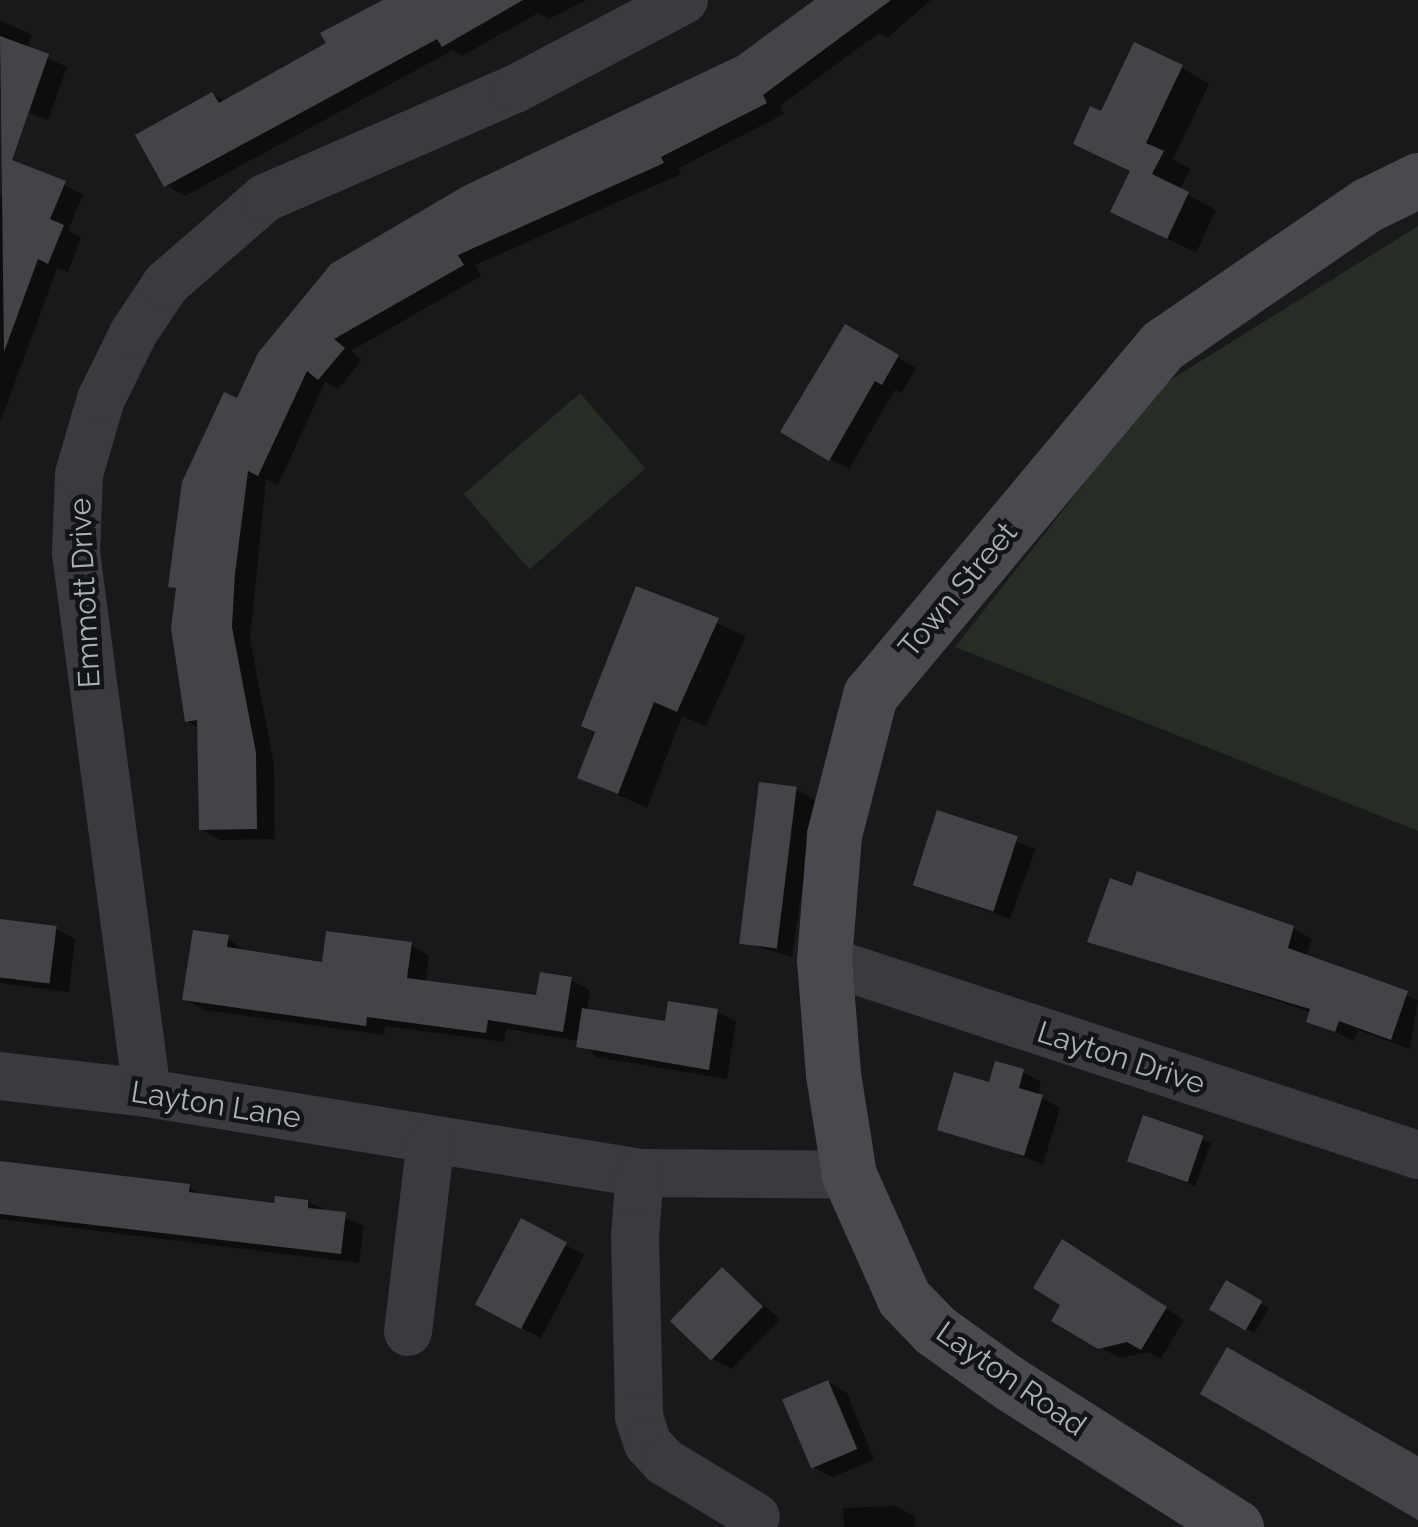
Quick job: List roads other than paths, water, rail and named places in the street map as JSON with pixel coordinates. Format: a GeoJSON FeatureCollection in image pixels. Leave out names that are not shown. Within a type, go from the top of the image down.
{"type":"FeatureCollection","features":[{"type":"Feature","properties":{"kind":"street","name":"Emmott Drive"},"geometry":{"type":"LineString","coordinates":[[147,1093],[92,709],[76,553],[79,474],[118,365],[166,284],[265,198],[515,89],[684,0]]}},
{"type":"Feature","properties":{"kind":"street","name":"Town Street"},"geometry":{"type":"LineString","coordinates":[[849,1175],[824,960],[834,835],[870,695],[1163,344],[1367,205],[1418,180]]}},
{"type":"Feature","properties":{"kind":"street","name":"Layton Drive"},"geometry":{"type":"LineString","coordinates":[[824,960],[1418,1155]]}},
{"type":"Feature","properties":{"kind":"street","name":"Layton Lane"},"geometry":{"type":"LineString","coordinates":[[0,1076],[147,1093],[640,1173],[849,1175]]}},
{"type":"Feature","properties":{"kind":"street"},"geometry":{"type":"LineString","coordinates":[[408,1332],[431,1140]]}},
{"type":"Feature","properties":{"kind":"street"},"geometry":{"type":"LineString","coordinates":[[640,1173],[635,1236],[639,1399],[648,1444],[665,1462],[756,1517]]}},
{"type":"Feature","properties":{"kind":"street","name":"Layton Road"},"geometry":{"type":"LineString","coordinates":[[849,1175],[896,1284],[935,1330],[1236,1527]]}}]}
